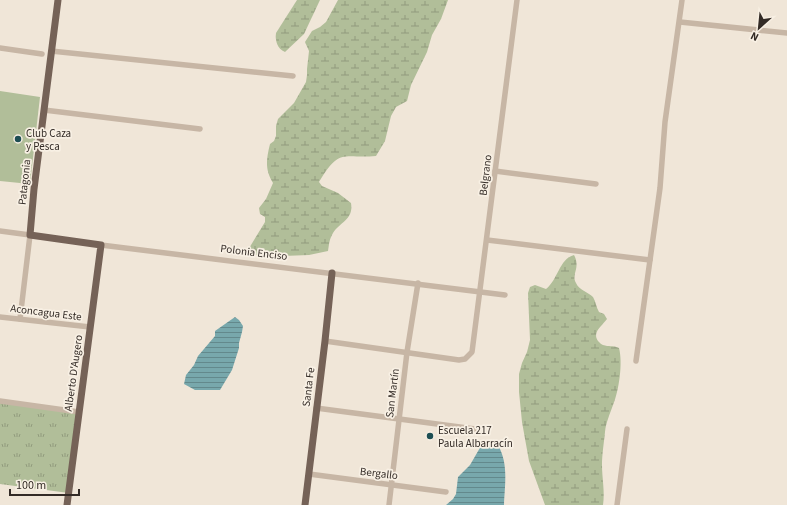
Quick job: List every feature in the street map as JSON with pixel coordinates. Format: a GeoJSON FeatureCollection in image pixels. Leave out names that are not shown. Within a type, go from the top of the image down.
{"type":"FeatureCollection","features":[{"type":"Feature","properties":{"kind":"main road","name":"Patagonia"},"geometry":{"type":"LineString","coordinates":[[30,235],[44,110],[47,53],[58,0]]}},
{"type":"Feature","properties":{"kind":"main road","name":"Polonia Enciso"},"geometry":{"type":"LineString","coordinates":[[30,235],[101,245]]}},
{"type":"Feature","properties":{"kind":"main road","name":"Alberto D'Augero"},"geometry":{"type":"LineString","coordinates":[[67,505],[101,245]]}},
{"type":"Feature","properties":{"kind":"main road","name":"Santa Fe"},"geometry":{"type":"LineString","coordinates":[[305,505],[310,474],[332,272]]}},
{"type":"Feature","properties":{"kind":"street","name":"Belgrano"},"geometry":{"type":"LineString","coordinates":[[407,352],[459,360],[465,359],[472,352],[517,0]]}},
{"type":"Feature","properties":{"kind":"street"},"geometry":{"type":"LineString","coordinates":[[636,361],[660,188],[666,122],[682,0]]}},
{"type":"Feature","properties":{"kind":"street"},"geometry":{"type":"LineString","coordinates":[[680,22],[787,33]]}},
{"type":"Feature","properties":{"kind":"street"},"geometry":{"type":"LineString","coordinates":[[0,48],[293,76]]}},
{"type":"Feature","properties":{"kind":"street"},"geometry":{"type":"LineString","coordinates":[[44,110],[200,129]]}},
{"type":"Feature","properties":{"kind":"street"},"geometry":{"type":"LineString","coordinates":[[495,171],[596,184]]}},
{"type":"Feature","properties":{"kind":"street","name":"Polonia Enciso"},"geometry":{"type":"LineString","coordinates":[[0,231],[30,235]]}},
{"type":"Feature","properties":{"kind":"street","name":"Patagonia"},"geometry":{"type":"LineString","coordinates":[[20,319],[30,235]]}},
{"type":"Feature","properties":{"kind":"street"},"geometry":{"type":"LineString","coordinates":[[487,240],[650,260]]}},
{"type":"Feature","properties":{"kind":"street","name":"Polonia Enciso"},"geometry":{"type":"LineString","coordinates":[[101,245],[505,294]]}},
{"type":"Feature","properties":{"kind":"street","name":"San Martín"},"geometry":{"type":"LineString","coordinates":[[389,505],[407,352],[418,283]]}},
{"type":"Feature","properties":{"kind":"street","name":"Aconcagua Este"},"geometry":{"type":"LineString","coordinates":[[0,317],[90,327]]}},
{"type":"Feature","properties":{"kind":"street"},"geometry":{"type":"LineString","coordinates":[[325,341],[407,352]]}},
{"type":"Feature","properties":{"kind":"street"},"geometry":{"type":"LineString","coordinates":[[0,401],[79,412]]}},
{"type":"Feature","properties":{"kind":"street"},"geometry":{"type":"LineString","coordinates":[[316,408],[475,428]]}},
{"type":"Feature","properties":{"kind":"street"},"geometry":{"type":"LineString","coordinates":[[617,505],[627,429]]}},
{"type":"Feature","properties":{"kind":"street","name":"Bergallo"},"geometry":{"type":"LineString","coordinates":[[310,474],[446,492]]}},
{"type":"Feature","properties":{"kind":"green space"},"geometry":{"type":"Polygon","coordinates":[[[297,0],[320,0],[304,34],[285,52],[280,49],[277,44],[276,33],[297,0]]]}},
{"type":"Feature","properties":{"kind":"green space"},"geometry":{"type":"Polygon","coordinates":[[[338,0],[448,0],[441,19],[432,35],[427,52],[411,85],[407,101],[396,107],[391,116],[385,141],[376,156],[349,156],[338,159],[326,171],[319,182],[322,186],[338,193],[351,203],[350,214],[332,235],[328,251],[309,255],[252,255],[248,250],[265,222],[265,217],[260,214],[259,208],[266,199],[273,183],[267,169],[267,160],[270,144],[274,141],[276,136],[278,119],[294,103],[306,82],[309,51],[305,42],[312,31],[326,22],[338,0]]]}},
{"type":"Feature","properties":{"kind":"green space","name":"Club Caza y Pesca"},"geometry":{"type":"Polygon","coordinates":[[[0,91],[40,97],[30,184],[0,181],[0,91]]]}},
{"type":"Feature","properties":{"kind":"green space"},"geometry":{"type":"Polygon","coordinates":[[[574,255],[577,264],[575,277],[576,283],[593,297],[599,312],[604,314],[607,319],[597,332],[596,338],[603,345],[619,348],[621,361],[620,377],[605,432],[602,461],[604,495],[603,505],[545,505],[529,461],[522,422],[519,392],[519,374],[530,340],[528,293],[530,287],[535,285],[546,289],[565,261],[574,255]]]}},
{"type":"Feature","properties":{"kind":"green space"},"geometry":{"type":"Polygon","coordinates":[[[0,401],[79,412],[69,493],[0,484],[0,401]]]}},
{"type":"Feature","properties":{"kind":"water"},"geometry":{"type":"Polygon","coordinates":[[[235,317],[243,326],[239,348],[232,370],[220,390],[195,390],[184,384],[186,375],[194,365],[198,356],[215,336],[215,331],[235,317]]]}},
{"type":"Feature","properties":{"kind":"water"},"geometry":{"type":"Polygon","coordinates":[[[485,442],[496,442],[505,464],[504,505],[446,505],[456,494],[458,477],[470,465],[481,446],[485,442]]]}},
{"type":"Feature","properties":{"kind":"place","name":"Club Caza y Pesca"},"geometry":{"type":"Point","coordinates":[18,139]}},
{"type":"Feature","properties":{"kind":"place","name":"Escuela 217 Paula Albarracín"},"geometry":{"type":"Point","coordinates":[430,436]}}]}
